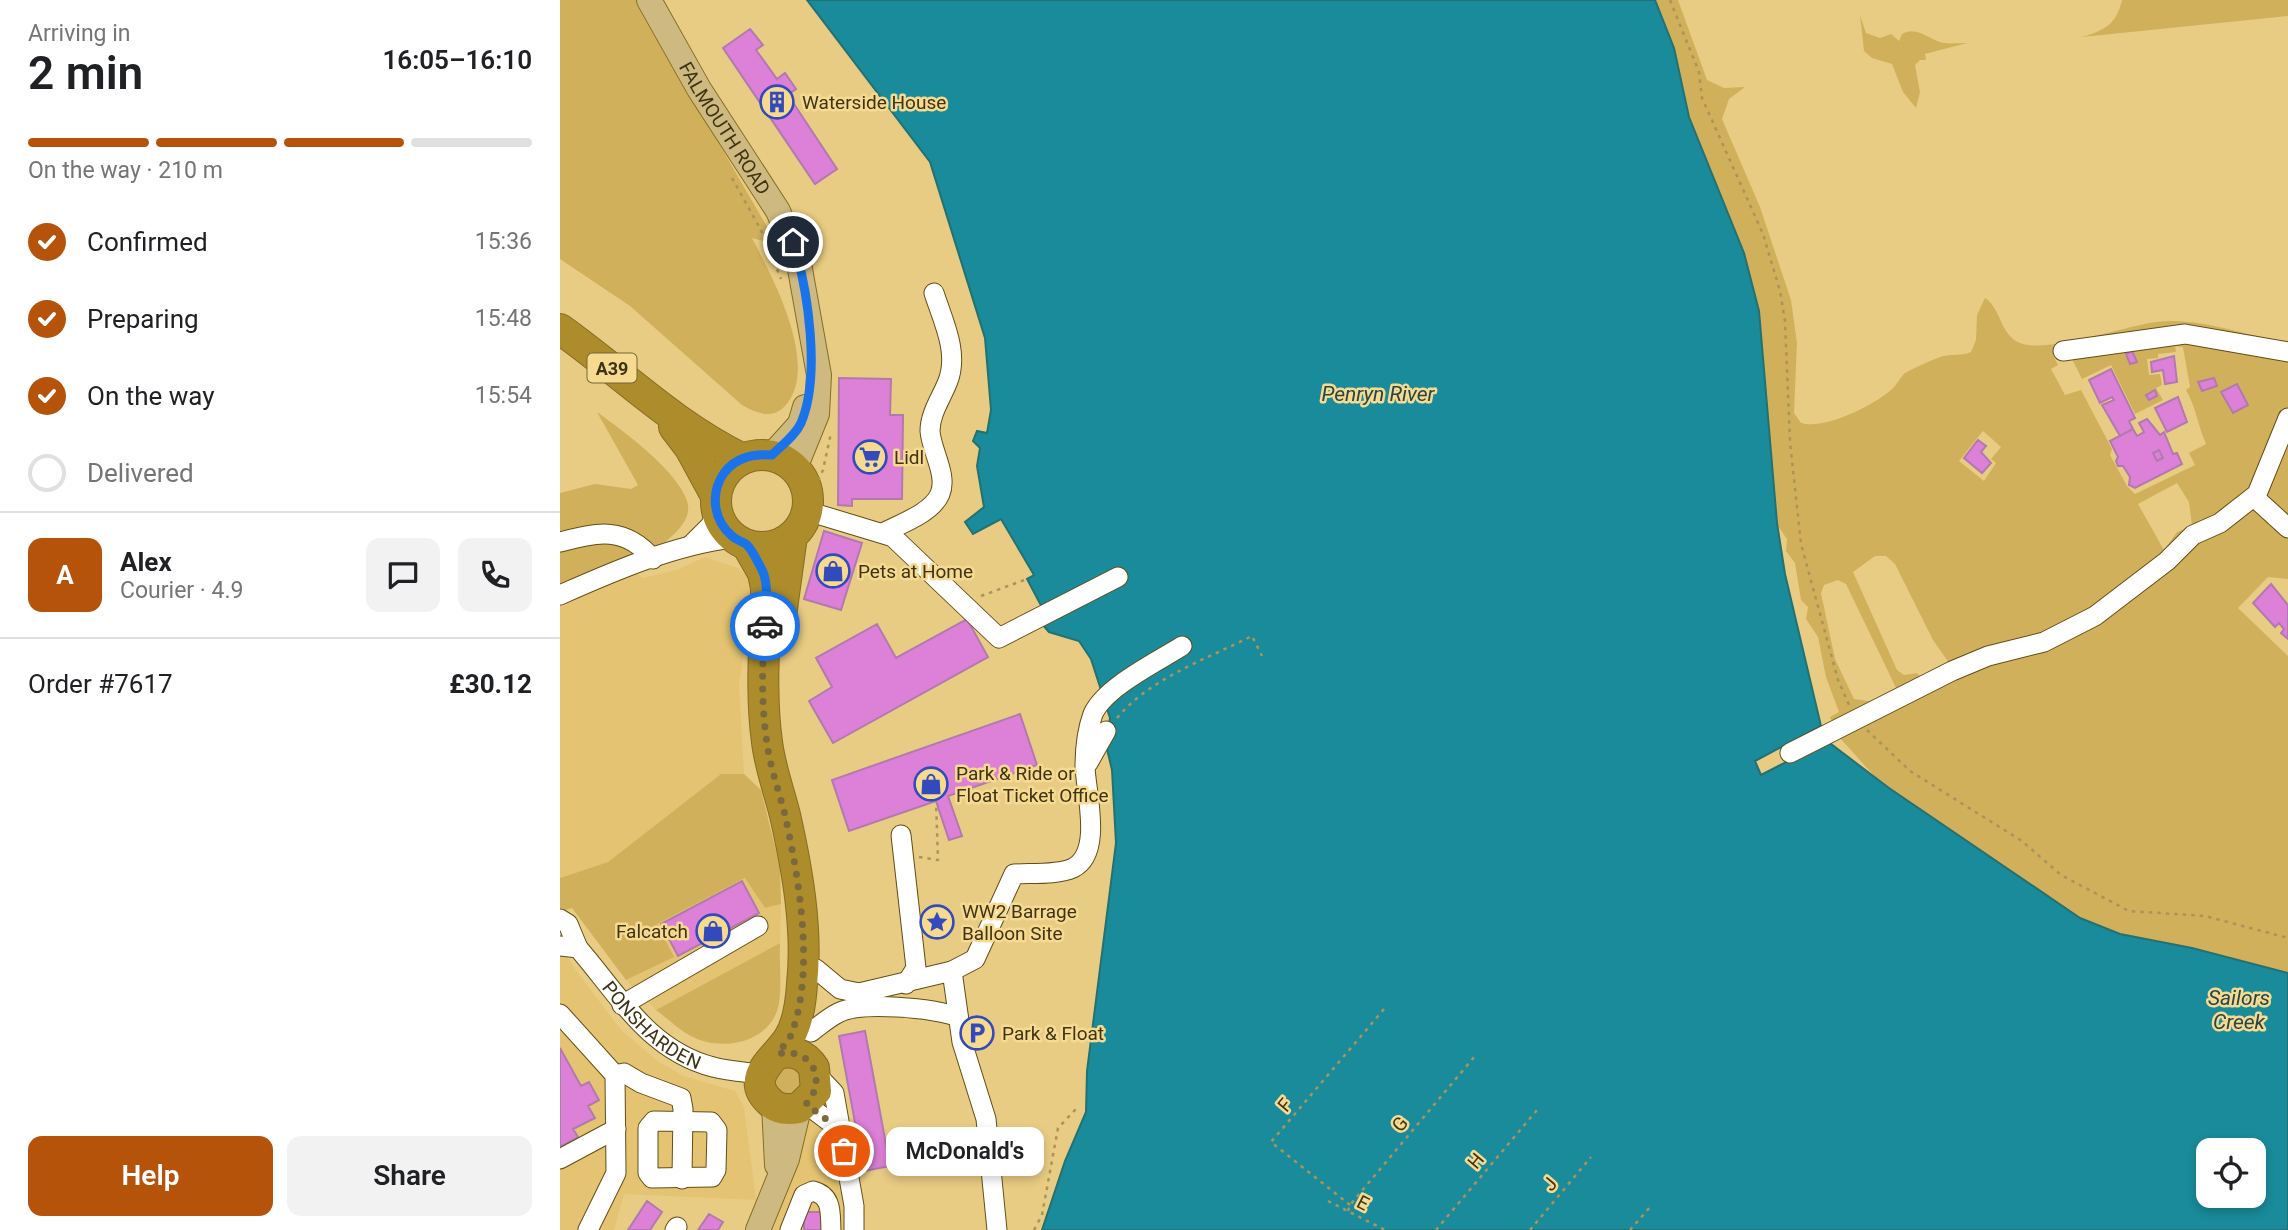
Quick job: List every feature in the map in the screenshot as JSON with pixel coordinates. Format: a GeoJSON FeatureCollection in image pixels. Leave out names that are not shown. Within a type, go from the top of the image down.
{"type":"FeatureCollection","features":[{"type":"Feature","properties":{"kind":"highway","name":"A39"},"geometry":{"type":"LineString","coordinates":[[560,329],[596,354],[661,410],[701,438],[741,458]]}},
{"type":"Feature","properties":{"kind":"highway","name":"A39"},"geometry":{"type":"LineString","coordinates":[[661,410],[690,448],[728,523],[763,573],[766,588],[762,692],[767,745],[785,816],[802,930],[802,983],[792,1034],[769,1064]]}},
{"type":"Feature","properties":{"kind":"highway"},"geometry":{"type":"LineString","coordinates":[[756,454],[784,461],[804,482],[807,511],[802,525],[792,536],[778,544],[763,548],[728,523],[729,467],[741,458],[756,454]]}},
{"type":"Feature","properties":{"kind":"highway"},"geometry":{"type":"LineString","coordinates":[[792,536],[782,593],[777,698],[785,753],[802,814],[811,870],[816,925],[813,1056],[816,1091],[793,1106],[762,1092],[769,1064],[795,1053],[813,1056]]}},
{"type":"Feature","properties":{"kind":"main road","name":"FALMOUTH ROAD"},"geometry":{"type":"LineString","coordinates":[[649,0],[699,89],[768,194],[787,228],[800,267],[812,340],[805,409],[784,461]]}},
{"type":"Feature","properties":{"kind":"main road"},"geometry":{"type":"LineString","coordinates":[[758,1230],[787,1158],[793,1106]]}},
{"type":"Feature","properties":{"kind":"street"},"geometry":{"type":"LineString","coordinates":[[883,533],[929,506],[940,494],[942,480],[930,430],[934,411],[950,378],[954,357],[934,293]]}},
{"type":"Feature","properties":{"kind":"street"},"geometry":{"type":"LineString","coordinates":[[2063,351],[2096,344],[2191,334],[2288,352]]}},
{"type":"Feature","properties":{"kind":"street"},"geometry":{"type":"LineString","coordinates":[[1790,752],[1981,658],[2036,645],[2071,630],[2124,594],[2186,535],[2224,520],[2254,497],[2262,485],[2288,418]]}},
{"type":"Feature","properties":{"kind":"street"},"geometry":{"type":"LineString","coordinates":[[2254,497],[2288,528]]}},
{"type":"Feature","properties":{"kind":"street"},"geometry":{"type":"LineString","coordinates":[[807,511],[893,537],[965,602],[999,638],[1118,577]]}},
{"type":"Feature","properties":{"kind":"street"},"geometry":{"type":"LineString","coordinates":[[560,595],[619,568],[691,545],[728,523]]}},
{"type":"Feature","properties":{"kind":"street"},"geometry":{"type":"LineString","coordinates":[[560,542],[596,534],[621,536],[639,542],[653,559]]}},
{"type":"Feature","properties":{"kind":"street"},"geometry":{"type":"LineString","coordinates":[[816,969],[840,989],[859,993],[952,971],[975,958],[1014,874],[1072,869],[1085,858],[1090,839],[1085,767],[1087,734],[1094,712],[1107,695],[1182,646]]}},
{"type":"Feature","properties":{"kind":"street"},"geometry":{"type":"LineString","coordinates":[[1085,767],[1106,731]]}},
{"type":"Feature","properties":{"kind":"street"},"geometry":{"type":"LineString","coordinates":[[902,845],[916,968],[906,984]]}},
{"type":"Feature","properties":{"kind":"street","name":"PONSHARDEN"},"geometry":{"type":"LineString","coordinates":[[560,919],[568,924],[565,947],[661,1044],[713,1067],[769,1064]]}},
{"type":"Feature","properties":{"kind":"street"},"geometry":{"type":"LineString","coordinates":[[622,1005],[758,926]]}},
{"type":"Feature","properties":{"kind":"street"},"geometry":{"type":"LineString","coordinates":[[952,971],[958,1017],[986,1119],[998,1230]]}},
{"type":"Feature","properties":{"kind":"street"},"geometry":{"type":"LineString","coordinates":[[855,1230],[854,1206],[834,1093],[813,1056],[839,1012],[857,1008],[939,1010],[958,1017]]}},
{"type":"Feature","properties":{"kind":"street"},"geometry":{"type":"LineString","coordinates":[[560,1014],[615,1075],[616,1173],[588,1230]]}},
{"type":"Feature","properties":{"kind":"street"},"geometry":{"type":"LineString","coordinates":[[615,1075],[625,1073],[641,1083],[681,1098],[682,1179]]}},
{"type":"Feature","properties":{"kind":"street"},"geometry":{"type":"LineString","coordinates":[[793,1106],[839,1129]]}},
{"type":"Feature","properties":{"kind":"street"},"geometry":{"type":"LineString","coordinates":[[654,1121],[711,1122],[717,1130],[716,1170],[712,1177],[682,1179],[652,1178],[648,1173],[648,1128],[654,1121]]}},
{"type":"Feature","properties":{"kind":"street"},"geometry":{"type":"LineString","coordinates":[[560,1159],[616,1129]]}},
{"type":"Feature","properties":{"kind":"street"},"geometry":{"type":"LineString","coordinates":[[790,1230],[802,1199],[813,1191],[825,1198],[830,1206],[831,1230]]}},
{"type":"Feature","properties":{"kind":"path"},"geometry":{"type":"LineString","coordinates":[[1670,0],[1699,72],[1702,98],[1754,213],[1780,291],[1785,321],[1790,442],[1801,544],[1838,680],[1858,717],[1902,766],[2022,841],[2072,881],[2133,912],[2173,912],[2205,916],[2288,938]]}},
{"type":"Feature","properties":{"kind":"path"},"geometry":{"type":"LineString","coordinates":[[965,602],[1027,579]]}},
{"type":"Feature","properties":{"kind":"path"},"geometry":{"type":"LineString","coordinates":[[1106,731],[1130,702],[1252,636],[1262,656]]}},
{"type":"Feature","properties":{"kind":"path"},"geometry":{"type":"LineString","coordinates":[[902,845],[938,860],[936,801]]}},
{"type":"Feature","properties":{"kind":"path","name":"F"},"geometry":{"type":"LineString","coordinates":[[1350,1205],[1271,1142],[1384,1009]]}},
{"type":"Feature","properties":{"kind":"path","name":"G"},"geometry":{"type":"LineString","coordinates":[[1348,1211],[1350,1205],[1475,1056]]}},
{"type":"Feature","properties":{"kind":"path"},"geometry":{"type":"LineString","coordinates":[[1034,1230],[1038,1223],[1058,1128],[1076,1109]]}},
{"type":"Feature","properties":{"kind":"path","name":"H"},"geometry":{"type":"LineString","coordinates":[[1436,1230],[1537,1110]]}},
{"type":"Feature","properties":{"kind":"path","name":"J"},"geometry":{"type":"LineString","coordinates":[[1530,1230],[1591,1157]]}},
{"type":"Feature","properties":{"kind":"path","name":"E"},"geometry":{"type":"LineString","coordinates":[[1328,1200],[1385,1230]]}},
{"type":"Feature","properties":{"kind":"path"},"geometry":{"type":"LineString","coordinates":[[1630,1230],[1651,1206]]}},
{"type":"Feature","properties":{"kind":"path"},"geometry":{"type":"LineString","coordinates":[[1038,1223],[1043,1226]]}},
{"type":"Feature","properties":{"kind":"shaded area"},"geometry":{"type":"Polygon","coordinates":[[[560,0],[636,0],[777,244],[752,238],[781,298],[796,346],[798,369],[795,389],[785,406],[775,413],[764,414],[742,405],[630,306],[560,259],[560,0]]]}},
{"type":"Feature","properties":{"kind":"shaded area"},"geometry":{"type":"Polygon","coordinates":[[[1199,0],[1678,0],[1707,80],[1724,88],[1745,87],[1729,99],[1722,119],[1760,207],[1791,300],[1797,343],[1794,413],[1801,423],[1823,423],[1848,415],[1883,396],[1911,370],[1947,355],[1971,352],[1976,340],[1977,315],[1985,298],[2013,339],[2032,345],[2066,342],[2156,322],[2173,321],[2206,324],[2288,341],[2288,579],[2268,577],[2238,608],[2288,656],[2288,1160],[2266,1147],[2266,1138],[2251,1138],[1827,885],[1199,0]],[[2175,346],[2176,352],[2158,354],[2158,358],[2147,359],[2149,375],[2160,374],[2162,385],[2156,388],[2163,400],[2135,414],[2111,365],[2082,379],[2068,351],[2053,355],[2058,365],[2051,369],[2065,395],[2081,390],[2112,449],[2110,455],[2127,486],[2135,494],[2195,465],[2189,453],[2206,444],[2186,390],[2190,387],[2183,347],[2175,346]],[[1983,431],[1959,461],[1984,481],[1996,463],[1991,459],[2001,447],[1983,431]],[[2177,483],[2138,504],[2164,550],[2177,532],[2192,526],[2189,502],[2177,483]],[[1778,526],[1785,574],[1821,726],[1755,761],[1762,776],[1827,741],[1877,779],[1839,737],[1830,717],[1839,712],[1826,677],[1818,637],[1806,619],[1808,607],[1801,600],[1795,563],[1786,551],[1787,539],[1778,526]],[[1875,556],[1853,572],[1897,670],[1904,675],[1917,673],[1925,682],[1949,663],[1933,640],[1895,564],[1886,556],[1875,556]],[[1838,580],[1824,585],[1821,593],[1835,659],[1854,699],[1875,702],[1898,692],[1846,584],[1838,580]]]}},
{"type":"Feature","properties":{"kind":"shaded area"},"geometry":{"type":"Polygon","coordinates":[[[2122,0],[2288,0],[2288,16],[2082,37],[2097,32],[2113,21],[2122,0]]]}},
{"type":"Feature","properties":{"kind":"shaded area"},"geometry":{"type":"Polygon","coordinates":[[[1860,15],[1866,33],[1880,38],[1891,34],[1899,41],[1902,34],[1913,31],[1939,42],[1967,43],[1925,54],[1926,60],[1920,60],[1915,65],[1920,92],[1916,108],[1903,92],[1892,64],[1872,58],[1864,51],[1860,15]]]}},
{"type":"Feature","properties":{"kind":"shaded area"},"geometry":{"type":"Polygon","coordinates":[[[597,412],[661,464],[681,489],[687,501],[688,513],[686,519],[665,542],[560,584],[560,493],[595,484],[631,489],[638,485],[597,412]]]}},
{"type":"Feature","properties":{"kind":"shaded area"},"geometry":{"type":"Polygon","coordinates":[[[705,557],[738,568],[749,578],[750,610],[739,685],[744,774],[721,774],[608,862],[560,878],[560,603],[635,572],[643,578],[676,570],[705,557]]]}},
{"type":"Feature","properties":{"kind":"shaded area"},"geometry":{"type":"Polygon","coordinates":[[[721,774],[744,774],[761,790],[780,867],[781,904],[765,908],[745,878],[657,924],[674,957],[626,980],[572,908],[560,912],[560,878],[608,862],[721,774]]]}},
{"type":"Feature","properties":{"kind":"shaded area"},"geometry":{"type":"Polygon","coordinates":[[[746,878],[765,908],[781,904],[780,943],[656,1010],[626,980],[673,957],[657,924],[746,878]]]}},
{"type":"Feature","properties":{"kind":"shaded area"},"geometry":{"type":"Polygon","coordinates":[[[560,943],[575,969],[621,1030],[659,1062],[684,1076],[735,1091],[744,1107],[756,1200],[624,1194],[614,1230],[560,1230],[560,943]]]}},
{"type":"Feature","properties":{"kind":"shaded area"},"geometry":{"type":"Polygon","coordinates":[[[780,943],[779,1003],[775,1016],[757,1035],[731,1043],[703,1041],[687,1033],[656,1010],[780,943]]]}},
{"type":"Feature","properties":{"kind":"shaded area"},"geometry":{"type":"Polygon","coordinates":[[[781,1065],[797,1067],[804,1081],[797,1093],[787,1096],[774,1089],[773,1073],[781,1065]]]}},
{"type":"Feature","properties":{"kind":"shaded area"},"geometry":{"type":"Polygon","coordinates":[[[807,1118],[833,1133],[849,1230],[766,1230],[807,1118]]]}},
{"type":"Feature","properties":{"kind":"water","name":"Penryn River"},"geometry":{"type":"Polygon","coordinates":[[[807,0],[1655,0],[1674,48],[1689,117],[1744,253],[1759,311],[1777,523],[1785,574],[1821,726],[1755,761],[1761,775],[1827,741],[1889,788],[2080,918],[2120,934],[2192,948],[2288,973],[2288,1230],[1042,1230],[1065,1161],[1086,1112],[1087,1071],[1116,843],[1112,770],[1106,745],[1110,718],[1091,659],[1079,641],[1049,632],[1042,624],[1045,613],[1027,579],[1034,575],[1001,519],[973,534],[965,522],[984,507],[977,466],[980,448],[973,441],[977,431],[987,433],[991,410],[985,338],[930,162],[807,0]]]}},
{"type":"Feature","properties":{"kind":"building","name":"Waterside House"},"geometry":{"type":"Polygon","coordinates":[[[750,29],[763,45],[756,50],[777,79],[785,73],[796,89],[788,95],[837,169],[815,184],[723,48],[750,29]]]}},
{"type":"Feature","properties":{"kind":"building"},"geometry":{"type":"Polygon","coordinates":[[[2132,351],[2137,362],[2130,364],[2126,354],[2132,351]]]}},
{"type":"Feature","properties":{"kind":"building"},"geometry":{"type":"Polygon","coordinates":[[[2174,356],[2177,382],[2165,384],[2163,370],[2152,372],[2151,362],[2174,356]]]}},
{"type":"Feature","properties":{"kind":"building"},"geometry":{"type":"Polygon","coordinates":[[[2111,369],[2135,418],[2129,421],[2133,429],[2120,436],[2102,405],[2114,400],[2112,397],[2100,403],[2089,380],[2111,369]]]}},
{"type":"Feature","properties":{"kind":"building","name":"Lidl"},"geometry":{"type":"Polygon","coordinates":[[[839,378],[891,379],[890,415],[903,415],[902,499],[852,499],[852,506],[838,505],[839,378]]]}},
{"type":"Feature","properties":{"kind":"building"},"geometry":{"type":"Polygon","coordinates":[[[2214,378],[2217,386],[2202,391],[2198,382],[2214,378]]]}},
{"type":"Feature","properties":{"kind":"building"},"geometry":{"type":"Polygon","coordinates":[[[2237,384],[2248,405],[2233,413],[2221,392],[2237,384]]]}},
{"type":"Feature","properties":{"kind":"building"},"geometry":{"type":"Polygon","coordinates":[[[2155,390],[2157,396],[2149,400],[2146,395],[2155,390]]]}},
{"type":"Feature","properties":{"kind":"building"},"geometry":{"type":"Polygon","coordinates":[[[2178,397],[2187,422],[2167,432],[2155,408],[2178,397]]]}},
{"type":"Feature","properties":{"kind":"building"},"geometry":{"type":"Polygon","coordinates":[[[2147,419],[2160,435],[2164,432],[2173,454],[2177,453],[2182,464],[2135,488],[2129,485],[2130,477],[2123,466],[2118,466],[2118,457],[2110,441],[2133,429],[2137,436],[2144,432],[2139,423],[2147,419]]]}},
{"type":"Feature","properties":{"kind":"building"},"geometry":{"type":"Polygon","coordinates":[[[1978,440],[1986,446],[1981,452],[1991,463],[1982,473],[1964,458],[1978,440]]]}},
{"type":"Feature","properties":{"kind":"building"},"geometry":{"type":"Polygon","coordinates":[[[2159,450],[2163,458],[2157,461],[2153,453],[2159,450]]]}},
{"type":"Feature","properties":{"kind":"building","name":"Pets at Home"},"geometry":{"type":"Polygon","coordinates":[[[824,531],[862,543],[841,610],[804,599],[824,531]]]}},
{"type":"Feature","properties":{"kind":"building"},"geometry":{"type":"Polygon","coordinates":[[[2271,584],[2288,605],[2288,639],[2281,633],[2284,629],[2279,623],[2275,627],[2253,603],[2271,584]]]}},
{"type":"Feature","properties":{"kind":"building"},"geometry":{"type":"Polygon","coordinates":[[[967,619],[988,657],[833,743],[809,701],[832,687],[816,658],[877,624],[896,658],[967,619]]]}},
{"type":"Feature","properties":{"kind":"building"},"geometry":{"type":"Polygon","coordinates":[[[1020,714],[1037,765],[948,796],[962,836],[949,840],[936,801],[849,831],[832,780],[1020,714]]]}},
{"type":"Feature","properties":{"kind":"building"},"geometry":{"type":"Polygon","coordinates":[[[742,881],[759,913],[678,956],[661,924],[742,881]]]}},
{"type":"Feature","properties":{"kind":"building"},"geometry":{"type":"Polygon","coordinates":[[[865,1031],[890,1166],[864,1171],[839,1036],[865,1031]]]}},
{"type":"Feature","properties":{"kind":"building"},"geometry":{"type":"Polygon","coordinates":[[[560,1048],[581,1086],[589,1082],[599,1100],[588,1106],[595,1118],[573,1129],[578,1137],[560,1147],[560,1048]]]}},
{"type":"Feature","properties":{"kind":"building"},"geometry":{"type":"Polygon","coordinates":[[[647,1201],[662,1212],[650,1230],[628,1230],[647,1201]]]}},
{"type":"Feature","properties":{"kind":"building"},"geometry":{"type":"Polygon","coordinates":[[[804,1212],[826,1212],[826,1230],[804,1230],[804,1212]]]}},
{"type":"Feature","properties":{"kind":"building"},"geometry":{"type":"Polygon","coordinates":[[[709,1214],[723,1222],[718,1230],[698,1230],[709,1214]]]}},
{"type":"Feature","properties":{"kind":"way so far"},"geometry":{"type":"LineString","coordinates":[[765,626],[762,692],[767,745],[785,816],[802,930],[802,983],[798,1008],[792,1034],[778,1054],[795,1053],[810,1061],[817,1075],[817,1083],[816,1091],[806,1104],[839,1129],[844,1151]]}},
{"type":"Feature","properties":{"kind":"place","name":"Waterside House"},"geometry":{"type":"Point","coordinates":[777,102]}},
{"type":"Feature","properties":{"kind":"place","name":"Lidl"},"geometry":{"type":"Point","coordinates":[870,457]}},
{"type":"Feature","properties":{"kind":"place","name":"Pets at Home"},"geometry":{"type":"Point","coordinates":[833,571]}},
{"type":"Feature","properties":{"kind":"place","name":"Park & Ride or Float Ticket Office"},"geometry":{"type":"Point","coordinates":[931,784]}},
{"type":"Feature","properties":{"kind":"place","name":"WW2 Barrage Balloon Site"},"geometry":{"type":"Point","coordinates":[937,922]}},
{"type":"Feature","properties":{"kind":"place","name":"Falcatch"},"geometry":{"type":"Point","coordinates":[713,931]}},
{"type":"Feature","properties":{"kind":"place","name":"Park & Float"},"geometry":{"type":"Point","coordinates":[977,1033]}},
{"type":"Feature","properties":{"kind":"place","name":"McDonald's"},"geometry":{"type":"Point","coordinates":[844,1151]}},
{"type":"Feature","properties":{"kind":"route"},"geometry":{"type":"LineString","coordinates":[[765,626],[766,588],[763,573],[747,545],[733,538],[723,527],[717,514],[715,494],[720,479],[729,467],[741,458],[756,454],[772,455],[790,439],[800,424],[805,409],[812,340],[802,274],[793,242]]}},
{"type":"Feature","properties":{"kind":"water label","name":"Sailors Creek"},"geometry":{"type":"Point","coordinates":[2239,1010]}}]}
